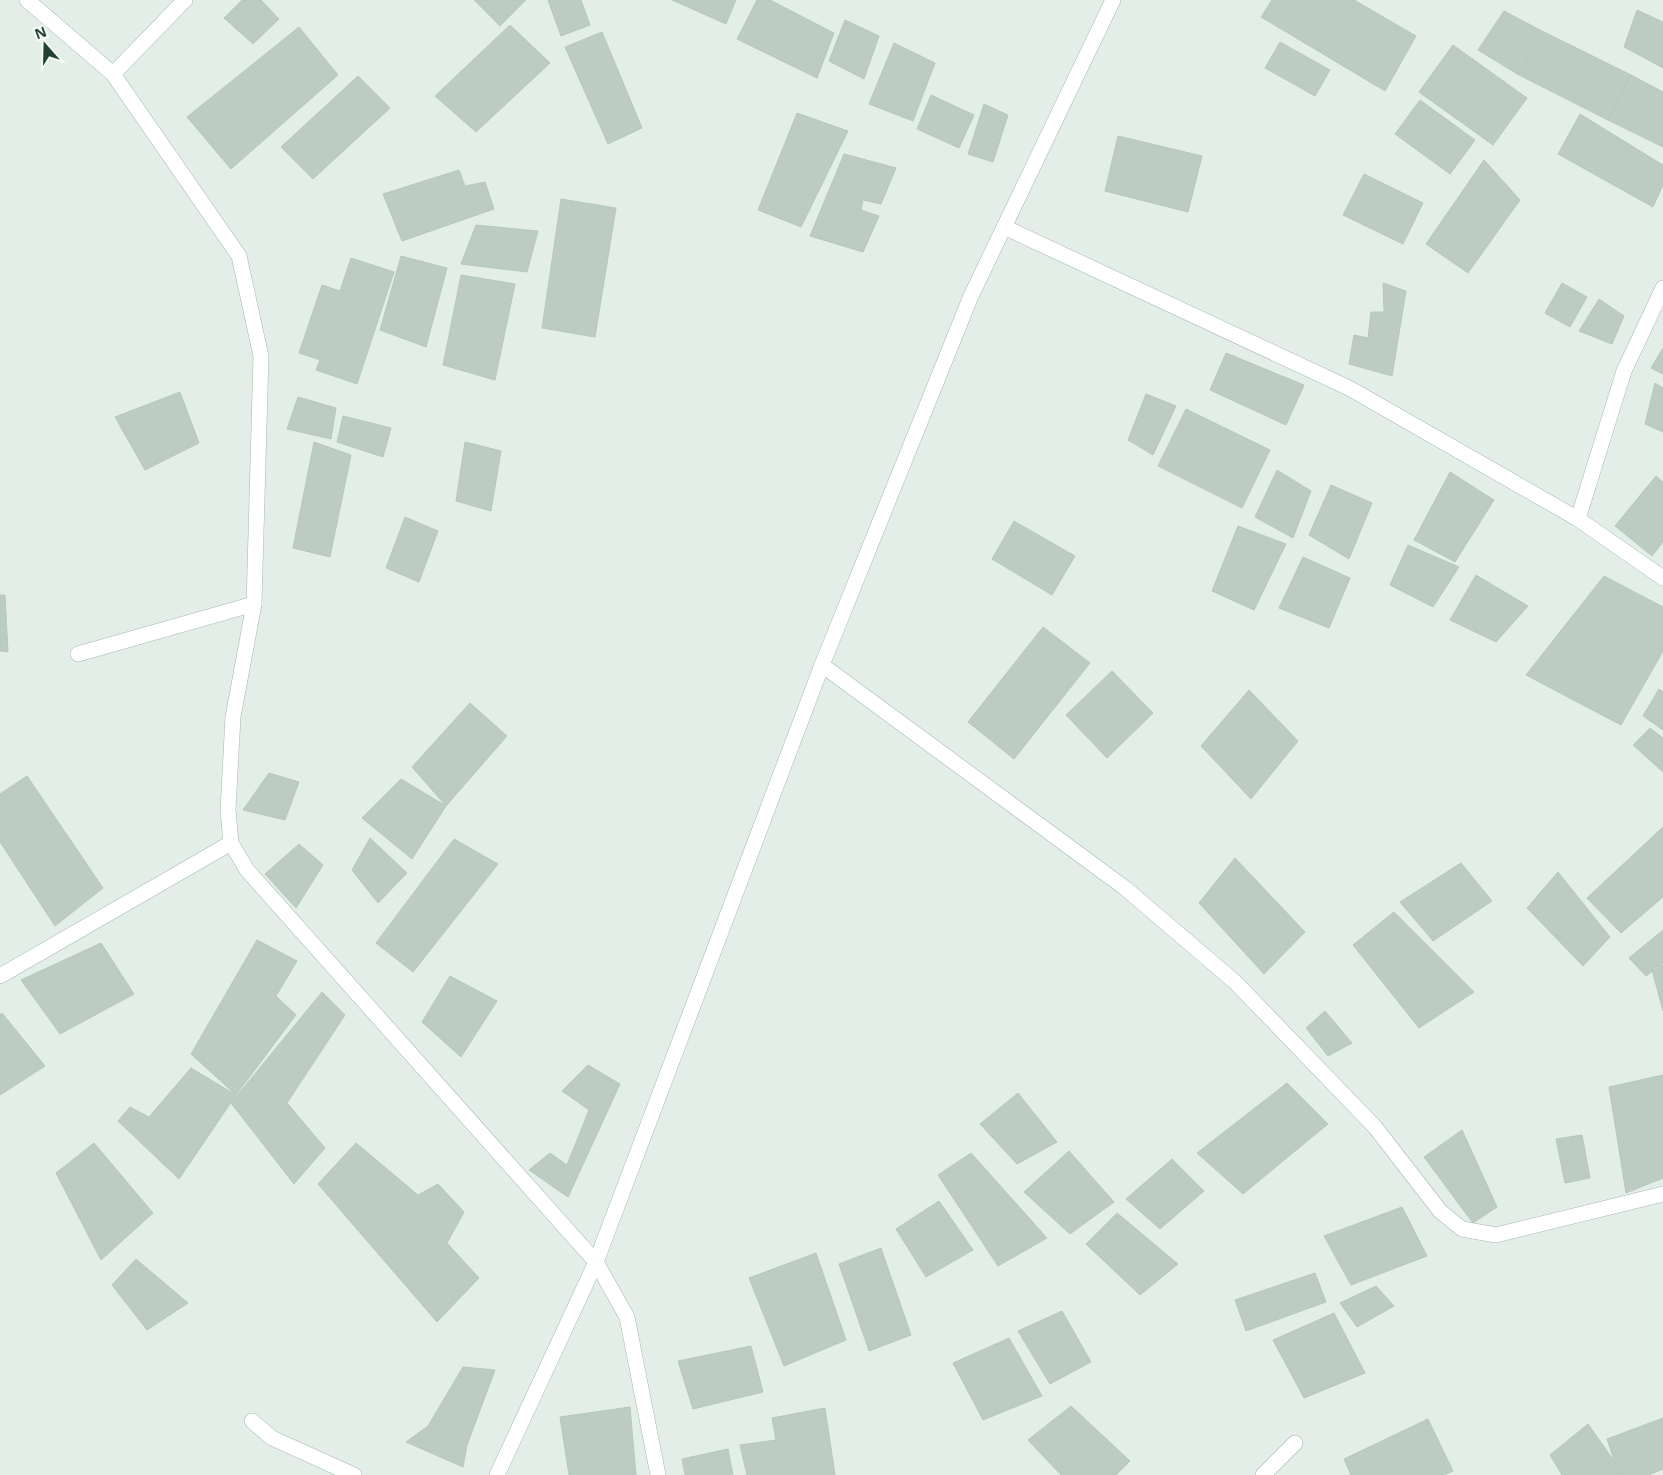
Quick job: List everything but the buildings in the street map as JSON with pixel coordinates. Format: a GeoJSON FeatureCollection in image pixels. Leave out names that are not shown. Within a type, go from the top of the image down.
{"type":"FeatureCollection","features":[{"type":"Feature","properties":{"kind":"street"},"geometry":{"type":"LineString","coordinates":[[27,0],[113,74],[239,256],[261,356],[254,604],[233,717],[228,810],[231,843],[247,870],[596,1262],[627,1316],[658,1475]]}},
{"type":"Feature","properties":{"kind":"street"},"geometry":{"type":"LineString","coordinates":[[113,74],[185,0]]}},
{"type":"Feature","properties":{"kind":"street"},"geometry":{"type":"LineString","coordinates":[[497,1475],[596,1262],[822,665],[971,296],[1112,0]]}},
{"type":"Feature","properties":{"kind":"street"},"geometry":{"type":"LineString","coordinates":[[1004,227],[1349,388],[1578,519],[1663,578]]}},
{"type":"Feature","properties":{"kind":"street"},"geometry":{"type":"LineString","coordinates":[[1578,519],[1624,372],[1663,288]]}},
{"type":"Feature","properties":{"kind":"street"},"geometry":{"type":"LineString","coordinates":[[78,654],[254,604]]}},
{"type":"Feature","properties":{"kind":"street"},"geometry":{"type":"LineString","coordinates":[[822,665],[1125,888],[1235,982],[1375,1127],[1440,1211],[1462,1229],[1496,1235],[1663,1194]]}},
{"type":"Feature","properties":{"kind":"street"},"geometry":{"type":"LineString","coordinates":[[0,976],[231,843]]}},
{"type":"Feature","properties":{"kind":"street"},"geometry":{"type":"LineString","coordinates":[[252,1421],[272,1438],[354,1475]]}},
{"type":"Feature","properties":{"kind":"street"},"geometry":{"type":"LineString","coordinates":[[1263,1475],[1295,1443]]}}]}
